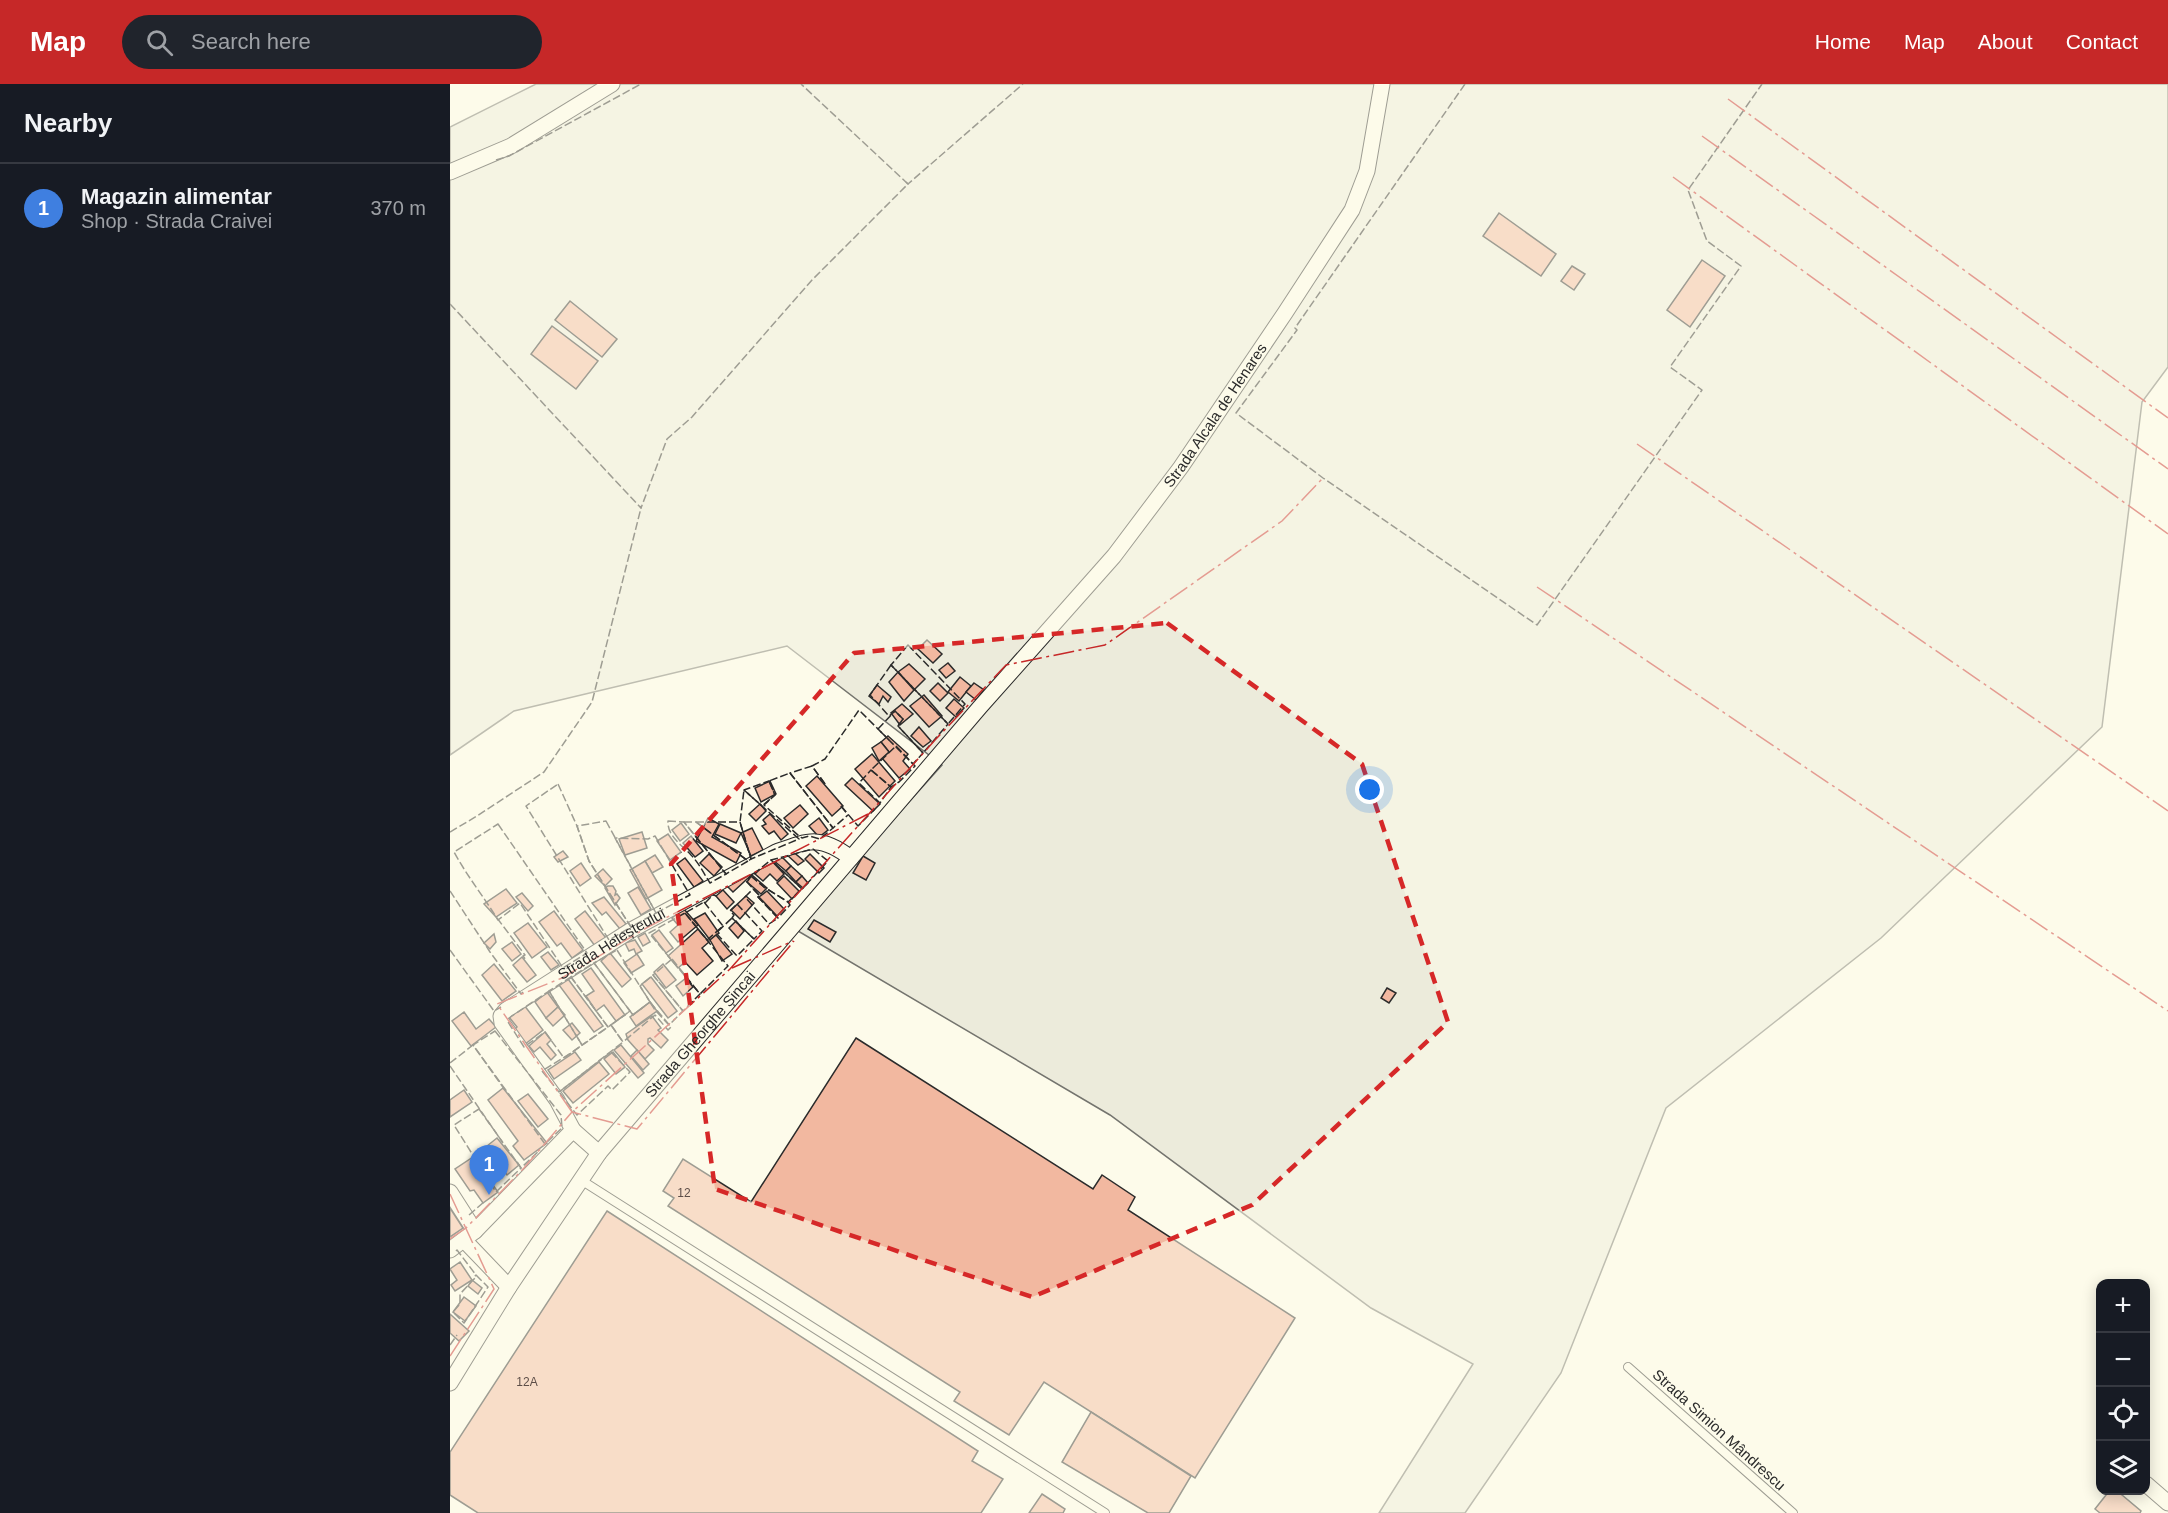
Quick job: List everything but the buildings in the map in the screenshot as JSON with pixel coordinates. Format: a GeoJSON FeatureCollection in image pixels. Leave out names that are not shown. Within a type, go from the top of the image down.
{"type":"FeatureCollection","features":[{"type":"Feature","properties":{"kind":"street"},"geometry":{"type":"LineString","coordinates":[[450,172],[510,146],[612,84]]}},
{"type":"Feature","properties":{"kind":"street","name":"Strada Alcala de Henares"},"geometry":{"type":"LineString","coordinates":[[980,707],[1114,556],[1181,467],[1304,285],[1352,210],[1367,171],[1382,84]]}},
{"type":"Feature","properties":{"kind":"street","name":"Strada Gheorghe Șincai"},"geometry":{"type":"LineString","coordinates":[[450,1383],[509,1287],[599,1153],[980,707]]}},
{"type":"Feature","properties":{"kind":"street","name":"Strada Heleșteului"},"geometry":{"type":"LineString","coordinates":[[573,1130],[557,1100],[502,1023],[501,1016],[506,1010],[633,928],[776,852],[801,843],[819,842],[835,846],[851,858]]}},
{"type":"Feature","properties":{"kind":"street"},"geometry":{"type":"LineString","coordinates":[[450,1250],[470,1235],[573,1130],[599,1153]]}},
{"type":"Feature","properties":{"kind":"street"},"geometry":{"type":"LineString","coordinates":[[450,1192],[470,1235],[509,1287]]}},
{"type":"Feature","properties":{"kind":"street"},"geometry":{"type":"LineString","coordinates":[[2150,1488],[2168,1503]]}},
{"type":"Feature","properties":{"kind":"lane"},"geometry":{"type":"LineString","coordinates":[[581,1180],[1105,1513]]}},
{"type":"Feature","properties":{"kind":"lane","name":"Strada Simion Mândrescu"},"geometry":{"type":"LineString","coordinates":[[1628,1366],[1793,1513]]}},
{"type":"Feature","properties":{"kind":"highlighted area"},"geometry":{"type":"Polygon","coordinates":[[[1167,623],[1362,764],[1448,1022],[1252,1205],[1032,1297],[715,1189],[671,864],[854,653],[1167,623]]]}},
{"type":"Feature","properties":{"kind":"shaded area"},"geometry":{"type":"Polygon","coordinates":[[[536,84],[2168,84],[2168,367],[2142,402],[2102,727],[1881,938],[1666,1108],[1561,1373],[1465,1513],[1379,1513],[1473,1364],[1371,1308],[1110,1115],[798,931],[942,765],[787,646],[514,711],[450,755],[450,127],[536,84]]]}},
{"type":"Feature","properties":{"kind":"fence"},"geometry":{"type":"LineString","coordinates":[[496,160],[509,156],[641,84]]}},
{"type":"Feature","properties":{"kind":"fence"},"geometry":{"type":"LineString","coordinates":[[450,304],[641,508],[667,439],[692,417],[812,280],[908,184],[801,84]]}},
{"type":"Feature","properties":{"kind":"fence"},"geometry":{"type":"LineString","coordinates":[[906,182],[908,184],[1023,84]]}},
{"type":"Feature","properties":{"kind":"fence"},"geometry":{"type":"LineString","coordinates":[[1465,84],[1295,328],[1297,330],[1236,413],[1323,478],[1537,625],[1702,390],[1670,367],[1741,266],[1707,241],[1688,190],[1762,84]]}},
{"type":"Feature","properties":{"kind":"fence"},"geometry":{"type":"LineString","coordinates":[[450,832],[544,772],[592,702],[640,506]]}},
{"type":"Feature","properties":{"kind":"fence"},"geometry":{"type":"LineString","coordinates":[[908,645],[965,704],[948,724],[891,665],[908,645]]}},
{"type":"Feature","properties":{"kind":"fence"},"geometry":{"type":"LineString","coordinates":[[891,665],[948,724],[923,753],[898,726],[903,719],[895,711],[889,716],[870,695],[891,665]]}},
{"type":"Feature","properties":{"kind":"fence"},"geometry":{"type":"LineString","coordinates":[[825,784],[812,766],[825,759],[859,710],[889,740]]}},
{"type":"Feature","properties":{"kind":"fence"},"geometry":{"type":"LineString","coordinates":[[895,711],[903,719],[898,726],[923,753],[913,764],[878,729],[895,711]]}},
{"type":"Feature","properties":{"kind":"fence"},"geometry":{"type":"LineString","coordinates":[[896,746],[915,766],[891,787],[871,770],[896,746]]}},
{"type":"Feature","properties":{"kind":"fence"},"geometry":{"type":"LineString","coordinates":[[825,784],[812,766],[790,773],[833,828],[848,815]]}},
{"type":"Feature","properties":{"kind":"fence"},"geometry":{"type":"LineString","coordinates":[[871,770],[891,787],[880,803],[859,783],[871,770]]}},
{"type":"Feature","properties":{"kind":"fence"},"geometry":{"type":"LineString","coordinates":[[790,773],[833,828],[820,839],[809,836],[802,838],[764,805],[775,795],[769,781],[790,773]]}},
{"type":"Feature","properties":{"kind":"fence"},"geometry":{"type":"LineString","coordinates":[[769,781],[775,795],[762,806],[744,790],[769,781]]}},
{"type":"Feature","properties":{"kind":"fence"},"geometry":{"type":"LineString","coordinates":[[558,784],[577,826],[589,861],[631,927],[609,940],[526,806],[558,784]]}},
{"type":"Feature","properties":{"kind":"fence"},"geometry":{"type":"LineString","coordinates":[[744,790],[799,839],[751,859],[740,822],[744,790]]}},
{"type":"Feature","properties":{"kind":"fence"},"geometry":{"type":"LineString","coordinates":[[841,806],[848,815]]}},
{"type":"Feature","properties":{"kind":"fence"},"geometry":{"type":"LineString","coordinates":[[841,806],[858,826],[875,809]]}},
{"type":"Feature","properties":{"kind":"fence"},"geometry":{"type":"LineString","coordinates":[[606,821],[656,913],[631,927],[589,861],[577,826],[606,821]]}},
{"type":"Feature","properties":{"kind":"fence"},"geometry":{"type":"LineString","coordinates":[[668,821],[684,822],[726,874],[710,883],[694,858],[672,836],[668,821]]}},
{"type":"Feature","properties":{"kind":"fence"},"geometry":{"type":"LineString","coordinates":[[684,822],[696,822],[748,861],[726,874],[684,822]]}},
{"type":"Feature","properties":{"kind":"fence"},"geometry":{"type":"LineString","coordinates":[[696,822],[740,822],[751,859],[748,861],[696,822]]}},
{"type":"Feature","properties":{"kind":"fence"},"geometry":{"type":"LineString","coordinates":[[498,824],[587,953],[563,968],[520,903],[498,920],[454,852],[498,824]]}},
{"type":"Feature","properties":{"kind":"fence"},"geometry":{"type":"LineString","coordinates":[[655,836],[690,895],[656,913],[615,838],[648,839],[655,836]]}},
{"type":"Feature","properties":{"kind":"fence"},"geometry":{"type":"LineString","coordinates":[[813,849],[828,861],[802,889],[771,860],[813,849]]}},
{"type":"Feature","properties":{"kind":"fence"},"geometry":{"type":"LineString","coordinates":[[771,860],[802,889],[788,902],[751,876],[771,860]]}},
{"type":"Feature","properties":{"kind":"fence"},"geometry":{"type":"LineString","coordinates":[[751,876],[790,905],[778,918],[746,881],[751,876]]}},
{"type":"Feature","properties":{"kind":"fence"},"geometry":{"type":"LineString","coordinates":[[753,889],[778,918],[769,924],[745,897],[753,889]]}},
{"type":"Feature","properties":{"kind":"fence"},"geometry":{"type":"LineString","coordinates":[[450,891],[490,952],[521,994],[523,992]]}},
{"type":"Feature","properties":{"kind":"fence"},"geometry":{"type":"LineString","coordinates":[[705,903],[713,895],[717,896]]}},
{"type":"Feature","properties":{"kind":"fence"},"geometry":{"type":"LineString","coordinates":[[704,902],[723,926],[707,940],[685,913],[704,902]]}},
{"type":"Feature","properties":{"kind":"fence"},"geometry":{"type":"LineString","coordinates":[[737,904],[762,931],[754,939],[732,918],[734,915],[730,911],[737,904]]}},
{"type":"Feature","properties":{"kind":"fence"},"geometry":{"type":"LineString","coordinates":[[685,913],[728,966],[700,994],[649,933],[685,913]]}},
{"type":"Feature","properties":{"kind":"fence"},"geometry":{"type":"LineString","coordinates":[[497,918],[525,955],[523,956],[526,960]]}},
{"type":"Feature","properties":{"kind":"fence"},"geometry":{"type":"LineString","coordinates":[[732,918],[754,939],[737,956],[716,933],[732,918]]}},
{"type":"Feature","properties":{"kind":"fence"},"geometry":{"type":"LineString","coordinates":[[450,950],[494,1011],[501,1007]]}},
{"type":"Feature","properties":{"kind":"fence"},"geometry":{"type":"LineString","coordinates":[[617,950],[650,1002],[633,1015],[594,963],[617,950]]}},
{"type":"Feature","properties":{"kind":"fence"},"geometry":{"type":"LineString","coordinates":[[672,959],[700,994],[683,1011],[653,975],[672,959]]}},
{"type":"Feature","properties":{"kind":"fence"},"geometry":{"type":"LineString","coordinates":[[594,963],[630,1011],[608,1027],[571,977],[594,963]]}},
{"type":"Feature","properties":{"kind":"fence"},"geometry":{"type":"LineString","coordinates":[[653,975],[683,1011],[669,1025],[655,1010],[640,986],[653,975]]}},
{"type":"Feature","properties":{"kind":"fence"},"geometry":{"type":"LineString","coordinates":[[571,977],[608,1027],[582,1045],[549,991],[571,977]]}},
{"type":"Feature","properties":{"kind":"fence"},"geometry":{"type":"LineString","coordinates":[[549,991],[582,1045],[564,1058],[545,1032],[524,1047],[508,1022],[509,1018],[549,991]]}},
{"type":"Feature","properties":{"kind":"fence"},"geometry":{"type":"LineString","coordinates":[[650,1002],[671,1027],[668,1030],[655,1015],[623,1042],[611,1025],[630,1011],[633,1015],[650,1002]]}},
{"type":"Feature","properties":{"kind":"fence"},"geometry":{"type":"LineString","coordinates":[[611,1025],[623,1042],[559,1092],[542,1071],[611,1025]]}},
{"type":"Feature","properties":{"kind":"fence"},"geometry":{"type":"LineString","coordinates":[[495,1031],[561,1115],[562,1128],[545,1144],[473,1045],[495,1031]]}},
{"type":"Feature","properties":{"kind":"fence"},"geometry":{"type":"LineString","coordinates":[[450,1063],[473,1045],[505,1090]]}},
{"type":"Feature","properties":{"kind":"fence"},"geometry":{"type":"LineString","coordinates":[[611,1052],[630,1072],[612,1090],[608,1086],[577,1115],[559,1092],[611,1052]]}},
{"type":"Feature","properties":{"kind":"fence"},"geometry":{"type":"LineString","coordinates":[[450,1066],[503,1143]]}},
{"type":"Feature","properties":{"kind":"fence"},"geometry":{"type":"LineString","coordinates":[[479,1109],[521,1168],[496,1192],[454,1125],[479,1109]]}},
{"type":"Feature","properties":{"kind":"fence"},"geometry":{"type":"LineString","coordinates":[[517,1162],[521,1168],[540,1150]]}},
{"type":"Feature","properties":{"kind":"fence"},"geometry":{"type":"LineString","coordinates":[[469,1215],[484,1202]]}},
{"type":"Feature","properties":{"kind":"fence"},"geometry":{"type":"LineString","coordinates":[[456,1251],[476,1275]]}},
{"type":"Feature","properties":{"kind":"fence"},"geometry":{"type":"LineString","coordinates":[[476,1275],[488,1287],[464,1323],[453,1312],[460,1304],[460,1294],[476,1275]]}},
{"type":"Feature","properties":{"kind":"fence"},"geometry":{"type":"LineString","coordinates":[[450,1345],[457,1335]]}},
{"type":"Feature","properties":{"kind":"power"},"geometry":{"type":"LineString","coordinates":[[1728,99],[2168,418]]}},
{"type":"Feature","properties":{"kind":"power"},"geometry":{"type":"LineString","coordinates":[[1702,136],[2168,469]]}},
{"type":"Feature","properties":{"kind":"power"},"geometry":{"type":"LineString","coordinates":[[1673,177],[2168,534]]}},
{"type":"Feature","properties":{"kind":"power"},"geometry":{"type":"LineString","coordinates":[[1637,444],[2168,811]]}},
{"type":"Feature","properties":{"kind":"power"},"geometry":{"type":"LineString","coordinates":[[868,814],[648,927],[562,978],[497,1004],[572,1112],[730,969],[935,740],[1006,665],[1105,645],[1282,521],[1323,478]]}},
{"type":"Feature","properties":{"kind":"power"},"geometry":{"type":"LineString","coordinates":[[1537,587],[2168,1011]]}},
{"type":"Feature","properties":{"kind":"power"},"geometry":{"type":"LineString","coordinates":[[732,968],[793,941]]}},
{"type":"Feature","properties":{"kind":"power"},"geometry":{"type":"LineString","coordinates":[[450,1239],[466,1228],[524,1168],[572,1112],[637,1129],[794,941]]}},
{"type":"Feature","properties":{"kind":"power"},"geometry":{"type":"LineString","coordinates":[[450,1194],[494,1289],[450,1356]]}},
{"type":"Feature","properties":{"kind":"place","name":"Magazin alimentar"},"geometry":{"type":"Point","coordinates":[489,1195]}}]}
